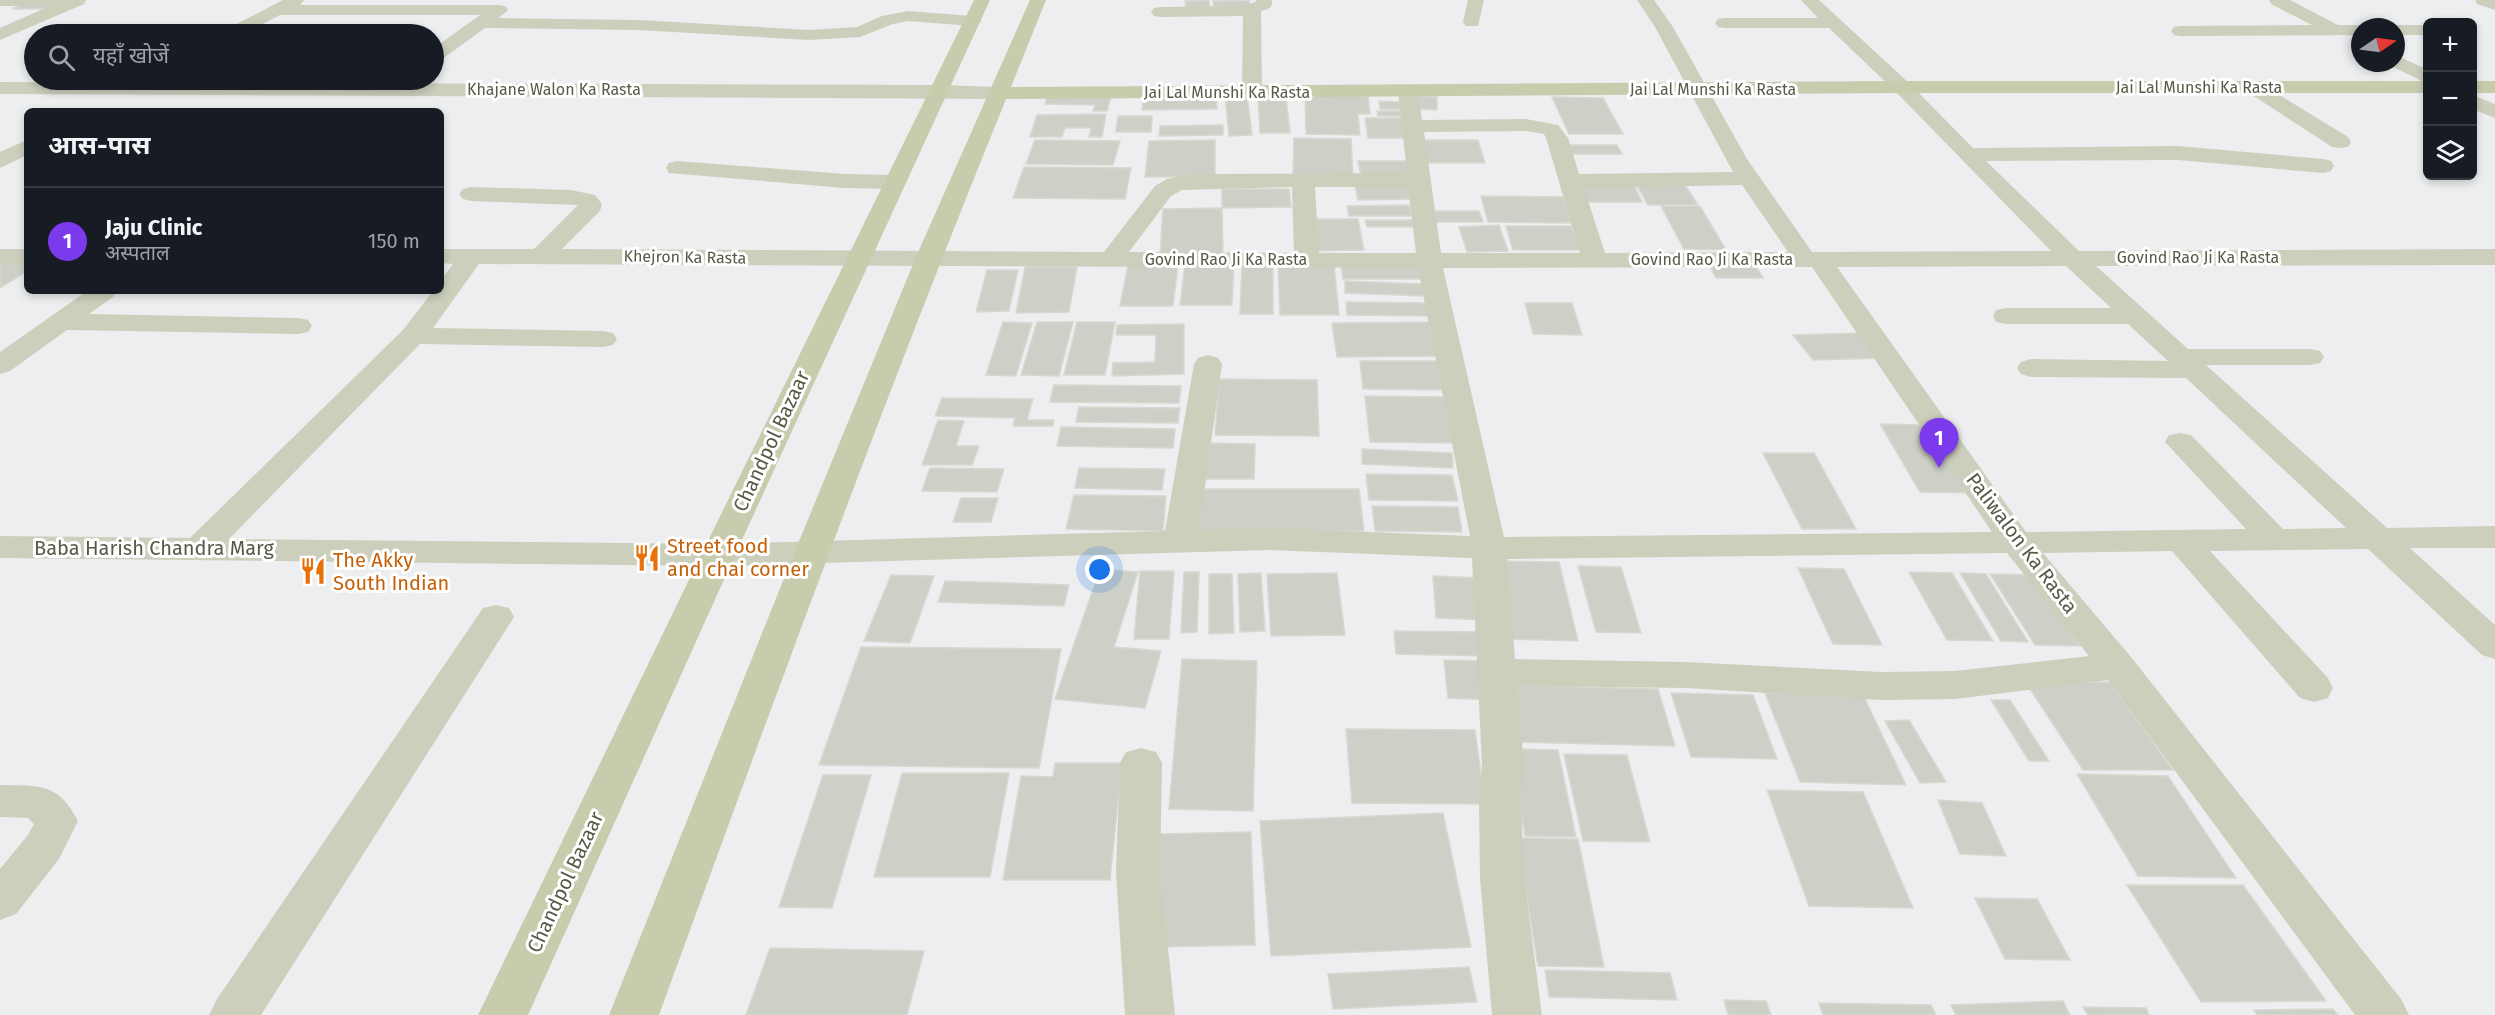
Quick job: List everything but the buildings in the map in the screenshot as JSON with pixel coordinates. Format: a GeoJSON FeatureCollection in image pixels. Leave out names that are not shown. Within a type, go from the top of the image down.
{"type":"FeatureCollection","features":[{"type":"Feature","properties":{"kind":"main road"},"geometry":{"type":"LineString","coordinates":[[634,1015],[812,551],[929,257],[1038,0]]}},
{"type":"Feature","properties":{"kind":"main road","name":"Chandpol Bazaar"},"geometry":{"type":"LineString","coordinates":[[503,1015],[977,10]]}},
{"type":"Feature","properties":{"kind":"main road","name":"Jai Lal Munshi Ka Rasta"},"geometry":{"type":"LineString","coordinates":[[999,93],[1902,87],[2423,87]]}},
{"type":"Feature","properties":{"kind":"main road"},"geometry":{"type":"LineString","coordinates":[[2477,87],[2495,87]]}},
{"type":"Feature","properties":{"kind":"street"},"geometry":{"type":"LineString","coordinates":[[251,24],[296,0]]}},
{"type":"Feature","properties":{"kind":"street"},"geometry":{"type":"LineString","coordinates":[[1472,21],[1476,0]]}},
{"type":"Feature","properties":{"kind":"street","name":"Paliwalon Ka Rasta"},"geometry":{"type":"LineString","coordinates":[[1645,0],[1665,27],[1736,159],[1804,258],[1820,261],[2015,541],[2118,666],[2384,1015]]}},
{"type":"Feature","properties":{"kind":"street"},"geometry":{"type":"LineString","coordinates":[[1809,0],[1902,87],[1966,155],[2071,256],[2495,646]]}},
{"type":"Feature","properties":{"kind":"street"},"geometry":{"type":"LineString","coordinates":[[2277,0],[2351,38]]}},
{"type":"Feature","properties":{"kind":"street"},"geometry":{"type":"LineString","coordinates":[[2482,0],[2495,5]]}},
{"type":"Feature","properties":{"kind":"street"},"geometry":{"type":"LineString","coordinates":[[0,1],[77,1]]}},
{"type":"Feature","properties":{"kind":"street"},"geometry":{"type":"LineString","coordinates":[[0,35],[9,27],[77,1]]}},
{"type":"Feature","properties":{"kind":"street"},"geometry":{"type":"LineString","coordinates":[[278,10],[505,5]]}},
{"type":"Feature","properties":{"kind":"street"},"geometry":{"type":"LineString","coordinates":[[444,47],[505,5]]}},
{"type":"Feature","properties":{"kind":"street"},"geometry":{"type":"LineString","coordinates":[[1160,12],[1258,5],[1252,92]]}},
{"type":"Feature","properties":{"kind":"street"},"geometry":{"type":"LineString","coordinates":[[481,22],[639,25],[809,35],[860,32],[888,20],[908,16],[977,10]]}},
{"type":"Feature","properties":{"kind":"street"},"geometry":{"type":"LineString","coordinates":[[1724,23],[1834,23]]}},
{"type":"Feature","properties":{"kind":"street"},"geometry":{"type":"LineString","coordinates":[[2180,32],[2351,30]]}},
{"type":"Feature","properties":{"kind":"street"},"geometry":{"type":"LineString","coordinates":[[2405,30],[2423,30]]}},
{"type":"Feature","properties":{"kind":"street"},"geometry":{"type":"LineString","coordinates":[[2405,66],[2423,76]]}},
{"type":"Feature","properties":{"kind":"street","name":"Khajane Walon Ka Rasta"},"geometry":{"type":"LineString","coordinates":[[444,85],[999,93]]}},
{"type":"Feature","properties":{"kind":"street","name":"Khajane Walon Ka Rasta"},"geometry":{"type":"LineString","coordinates":[[0,88],[24,87]]}},
{"type":"Feature","properties":{"kind":"street"},"geometry":{"type":"LineString","coordinates":[[2253,87],[2340,142]]}},
{"type":"Feature","properties":{"kind":"street"},"geometry":{"type":"LineString","coordinates":[[100,105],[128,90]]}},
{"type":"Feature","properties":{"kind":"street"},"geometry":{"type":"LineString","coordinates":[[359,108],[385,90]]}},
{"type":"Feature","properties":{"kind":"street"},"geometry":{"type":"LineString","coordinates":[[1408,90],[1429,261],[1489,548],[1503,765],[1500,802],[1502,879],[1516,1015]]}},
{"type":"Feature","properties":{"kind":"street"},"geometry":{"type":"LineString","coordinates":[[2477,103],[2495,112]]}},
{"type":"Feature","properties":{"kind":"street"},"geometry":{"type":"LineString","coordinates":[[1412,126],[1526,125],[1551,129],[1557,138],[1595,260]]}},
{"type":"Feature","properties":{"kind":"street"},"geometry":{"type":"LineString","coordinates":[[0,161],[24,148]]}},
{"type":"Feature","properties":{"kind":"street"},"geometry":{"type":"LineString","coordinates":[[1966,155],[2178,153],[2323,166]]}},
{"type":"Feature","properties":{"kind":"street"},"geometry":{"type":"LineString","coordinates":[[677,168],[845,182],[895,182]]}},
{"type":"Feature","properties":{"kind":"street"},"geometry":{"type":"LineString","coordinates":[[1570,181],[1751,178]]}},
{"type":"Feature","properties":{"kind":"street"},"geometry":{"type":"LineString","coordinates":[[1112,258],[1163,191],[1175,184],[1192,181],[1419,180]]}},
{"type":"Feature","properties":{"kind":"street"},"geometry":{"type":"LineString","coordinates":[[1303,182],[1307,260]]}},
{"type":"Feature","properties":{"kind":"street"},"geometry":{"type":"LineString","coordinates":[[471,194],[571,197],[587,200],[590,204],[588,211],[541,256]]}},
{"type":"Feature","properties":{"kind":"street"},"geometry":{"type":"LineString","coordinates":[[0,257],[24,256]]}},
{"type":"Feature","properties":{"kind":"street","name":"Khejron Ka Rasta"},"geometry":{"type":"LineString","coordinates":[[444,256],[858,259],[929,257]]}},
{"type":"Feature","properties":{"kind":"street"},"geometry":{"type":"LineString","coordinates":[[200,548],[413,336],[472,256]]}},
{"type":"Feature","properties":{"kind":"street","name":"Govind Rao Ji Ka Rasta"},"geometry":{"type":"LineString","coordinates":[[929,257],[1429,261],[2071,256],[2495,257]]}},
{"type":"Feature","properties":{"kind":"street"},"geometry":{"type":"LineString","coordinates":[[0,365],[100,294]]}},
{"type":"Feature","properties":{"kind":"street"},"geometry":{"type":"LineString","coordinates":[[2006,316],[2135,316]]}},
{"type":"Feature","properties":{"kind":"street"},"geometry":{"type":"LineString","coordinates":[[60,322],[298,326]]}},
{"type":"Feature","properties":{"kind":"street"},"geometry":{"type":"LineString","coordinates":[[413,336],[603,339]]}},
{"type":"Feature","properties":{"kind":"street"},"geometry":{"type":"LineString","coordinates":[[2031,368],[2187,364],[2310,357]]}},
{"type":"Feature","properties":{"kind":"street"},"geometry":{"type":"LineString","coordinates":[[1180,541],[1208,364]]}},
{"type":"Feature","properties":{"kind":"street"},"geometry":{"type":"LineString","coordinates":[[2180,442],[2272,537]]}},
{"type":"Feature","properties":{"kind":"street","name":"Baba Harish Chandra Marg"},"geometry":{"type":"LineString","coordinates":[[0,547],[718,555],[1270,538],[1489,548],[2272,537],[2495,537]]}},
{"type":"Feature","properties":{"kind":"street"},"geometry":{"type":"LineString","coordinates":[[2180,539],[2314,688]]}},
{"type":"Feature","properties":{"kind":"street"},"geometry":{"type":"LineString","coordinates":[[234,1015],[496,617]]}},
{"type":"Feature","properties":{"kind":"street"},"geometry":{"type":"LineString","coordinates":[[1497,672],[1686,675],[1881,686],[1955,685],[2118,666]]}},
{"type":"Feature","properties":{"kind":"street"},"geometry":{"type":"LineString","coordinates":[[1141,763],[1138,872],[1150,1015]]}},
{"type":"Feature","properties":{"kind":"street"},"geometry":{"type":"LineString","coordinates":[[0,801],[39,802],[57,821],[45,847],[0,901]]}},
{"type":"Feature","properties":{"kind":"place","name":"Jaju Clinic"},"geometry":{"type":"Point","coordinates":[1939,468]}},
{"type":"Feature","properties":{"kind":"place","name":"Street food and chai corner"},"geometry":{"type":"Point","coordinates":[647,558]}},
{"type":"Feature","properties":{"kind":"place","name":"The Akky South Indian"},"geometry":{"type":"Point","coordinates":[313,571]}}]}
